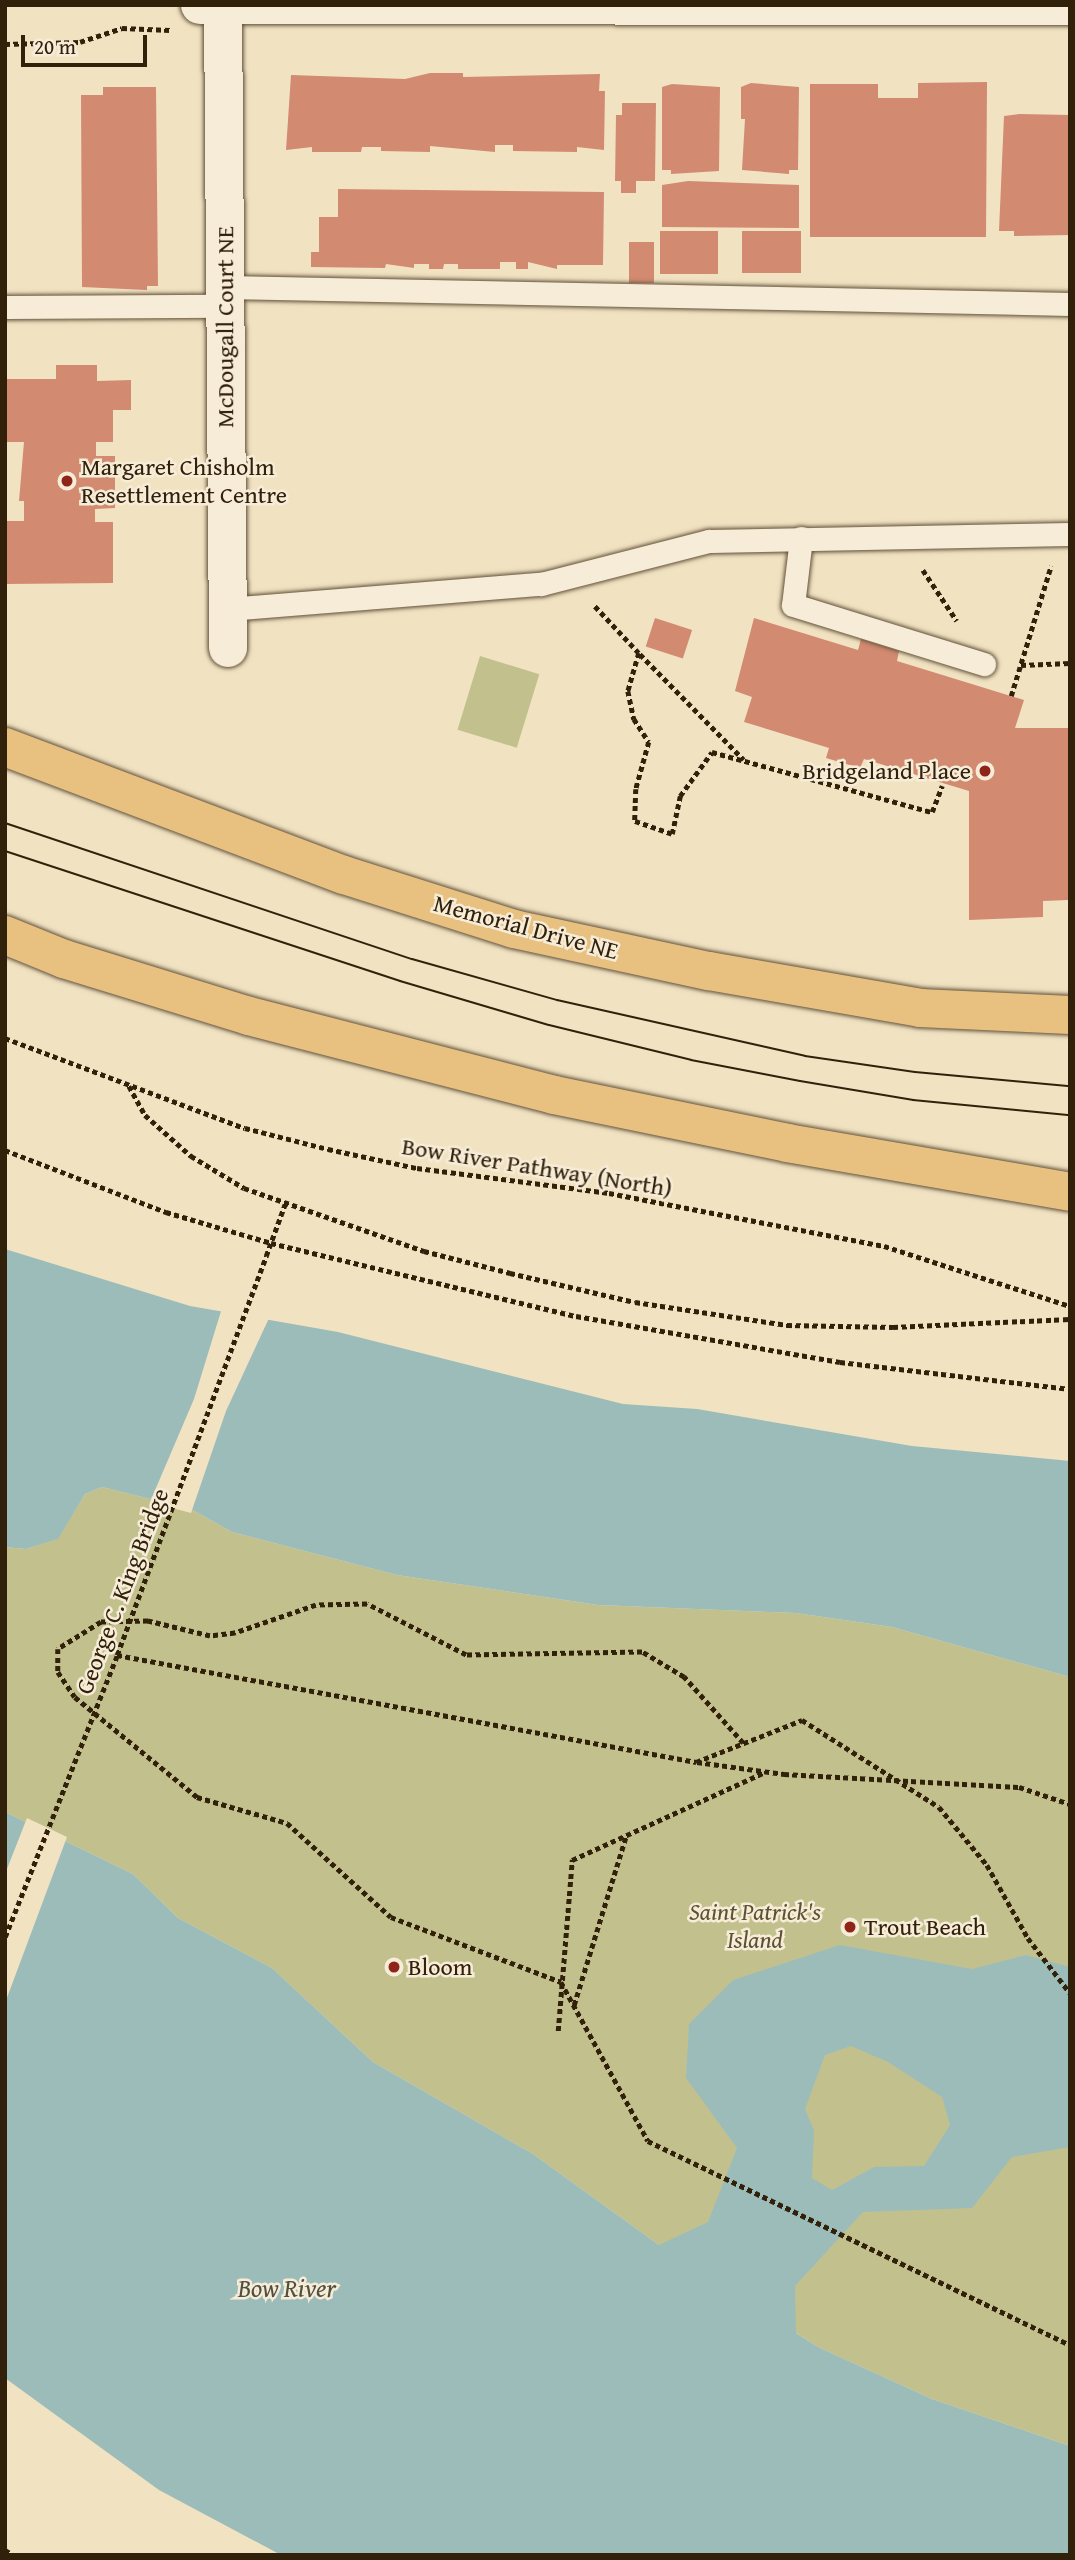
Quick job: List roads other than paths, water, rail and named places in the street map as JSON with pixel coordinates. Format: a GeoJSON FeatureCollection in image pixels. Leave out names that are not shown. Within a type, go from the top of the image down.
{"type":"FeatureCollection","features":[{"type":"Feature","properties":{"kind":"highway"},"geometry":{"type":"LineString","coordinates":[[5,736],[60,770]]}},
{"type":"Feature","properties":{"kind":"highway","name":"Memorial Drive NE"},"geometry":{"type":"LineString","coordinates":[[5,747],[344,876],[514,929],[709,971],[920,1008],[1070,1015]]}},
{"type":"Feature","properties":{"kind":"highway"},"geometry":{"type":"LineString","coordinates":[[5,935],[64,959],[249,1016],[554,1095],[787,1143],[1070,1192]]}},
{"type":"Feature","properties":{"kind":"street"},"geometry":{"type":"LineString","coordinates":[[200,5],[1070,6]]}},
{"type":"Feature","properties":{"kind":"street","name":"McDougall Court NE"},"geometry":{"type":"LineString","coordinates":[[223,6],[228,648]]}},
{"type":"Feature","properties":{"kind":"lane"},"geometry":{"type":"LineString","coordinates":[[5,307],[225,296],[1070,304]]}},
{"type":"Feature","properties":{"kind":"lane"},"geometry":{"type":"LineString","coordinates":[[227,608],[541,584],[709,541],[1061,534]]}},
{"type":"Feature","properties":{"kind":"lane"},"geometry":{"type":"LineString","coordinates":[[801,538],[793,605],[984,664]]}},
{"type":"Feature","properties":{"kind":"water"},"geometry":{"type":"Polygon","coordinates":[[[5,1249],[190,1306],[338,1332],[623,1404],[697,1409],[912,1446],[1070,1461],[1070,1677],[892,1627],[796,1613],[598,1605],[397,1575],[232,1532],[191,1509],[102,1487],[85,1494],[58,1539],[26,1549],[5,1547],[5,1249]]]}},
{"type":"Feature","properties":{"kind":"water","name":"Bow River"},"geometry":{"type":"Polygon","coordinates":[[[5,1812],[133,1874],[178,1918],[272,1968],[373,2062],[533,2154],[659,2245],[708,2222],[737,2148],[686,2078],[689,2024],[733,1980],[840,1945],[972,1969],[1026,1955],[1070,1967],[1070,2147],[1012,2157],[972,2208],[863,2212],[795,2286],[796,2333],[818,2347],[932,2399],[1070,2446],[1070,2555],[281,2555],[159,2490],[5,2378],[5,1812]],[[851,2046],[825,2055],[805,2109],[814,2130],[812,2178],[832,2190],[874,2167],[924,2166],[950,2125],[942,2097],[888,2062],[851,2046]]]}},
{"type":"Feature","properties":{"kind":"tram line"},"geometry":{"type":"LineString","coordinates":[[5,823],[412,959],[557,1000],[805,1056],[915,1072],[1070,1086]]}},
{"type":"Feature","properties":{"kind":"tram line"},"geometry":{"type":"LineString","coordinates":[[5,851],[400,981],[549,1025],[691,1060],[800,1081],[913,1100],[1070,1115]]}},
{"type":"Feature","properties":{"kind":"place","name":"Margaret Chisholm Resettlement Centre"},"geometry":{"type":"Point","coordinates":[67,481]}},
{"type":"Feature","properties":{"kind":"place","name":"Bridgeland Place"},"geometry":{"type":"Point","coordinates":[985,771]}},
{"type":"Feature","properties":{"kind":"place","name":"Trout Beach"},"geometry":{"type":"Point","coordinates":[850,1927]}},
{"type":"Feature","properties":{"kind":"place","name":"Bloom"},"geometry":{"type":"Point","coordinates":[394,1967]}},
{"type":"Feature","properties":{"kind":"park label","name":"Saint Patrick's Island"},"geometry":{"type":"Point","coordinates":[755,1926]}}]}
